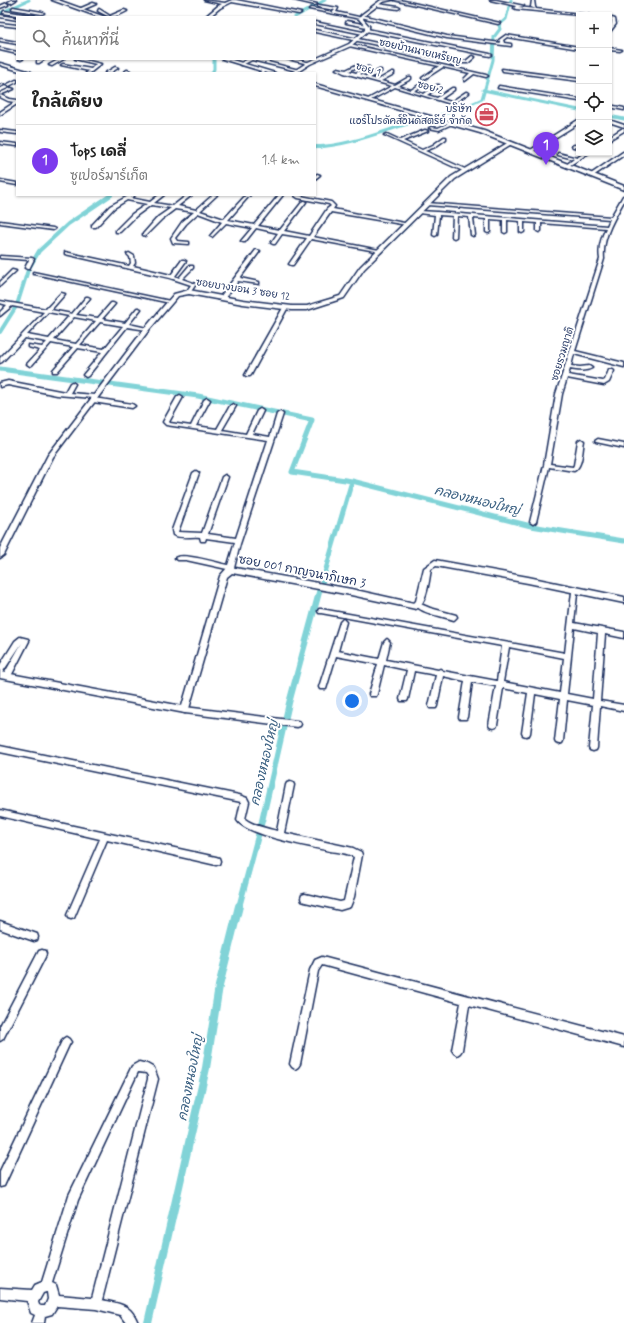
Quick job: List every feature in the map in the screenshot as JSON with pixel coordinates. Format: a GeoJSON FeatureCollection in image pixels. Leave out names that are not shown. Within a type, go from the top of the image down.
{"type":"FeatureCollection","features":[{"type":"Feature","properties":{"kind":"main road"},"geometry":{"type":"LineString","coordinates":[[54,0],[97,15],[103,15]]}},
{"type":"Feature","properties":{"kind":"main road"},"geometry":{"type":"LineString","coordinates":[[227,60],[263,72]]}},
{"type":"Feature","properties":{"kind":"main road"},"geometry":{"type":"LineString","coordinates":[[316,85],[451,123],[511,143],[624,188]]}},
{"type":"Feature","properties":{"kind":"street"},"geometry":{"type":"LineString","coordinates":[[2,10],[9,3],[15,0]]}},
{"type":"Feature","properties":{"kind":"street"},"geometry":{"type":"LineString","coordinates":[[205,0],[226,4]]}},
{"type":"Feature","properties":{"kind":"street"},"geometry":{"type":"LineString","coordinates":[[296,0],[315,4]]}},
{"type":"Feature","properties":{"kind":"street"},"geometry":{"type":"LineString","coordinates":[[311,9],[361,18],[383,0],[390,0]]}},
{"type":"Feature","properties":{"kind":"street"},"geometry":{"type":"LineString","coordinates":[[396,0],[498,23]]}},
{"type":"Feature","properties":{"kind":"street"},"geometry":{"type":"LineString","coordinates":[[403,0],[440,8]]}},
{"type":"Feature","properties":{"kind":"street"},"geometry":{"type":"LineString","coordinates":[[491,0],[544,11]]}},
{"type":"Feature","properties":{"kind":"street"},"geometry":{"type":"LineString","coordinates":[[534,0],[532,7],[535,8]]}},
{"type":"Feature","properties":{"kind":"street"},"geometry":{"type":"LineString","coordinates":[[208,16],[233,1],[299,13]]}},
{"type":"Feature","properties":{"kind":"street"},"geometry":{"type":"LineString","coordinates":[[80,9],[94,4]]}},
{"type":"Feature","properties":{"kind":"street"},"geometry":{"type":"LineString","coordinates":[[378,5],[398,8]]}},
{"type":"Feature","properties":{"kind":"street"},"geometry":{"type":"LineString","coordinates":[[319,6],[337,9],[334,12],[335,13],[447,37],[510,45]]}},
{"type":"Feature","properties":{"kind":"street"},"geometry":{"type":"LineString","coordinates":[[518,6],[516,8],[576,14]]}},
{"type":"Feature","properties":{"kind":"street"},"geometry":{"type":"LineString","coordinates":[[13,8],[43,12],[36,16]]}},
{"type":"Feature","properties":{"kind":"street"},"geometry":{"type":"LineString","coordinates":[[2,10],[29,16]]}},
{"type":"Feature","properties":{"kind":"street"},"geometry":{"type":"LineString","coordinates":[[99,10],[103,15],[109,16],[125,12]]}},
{"type":"Feature","properties":{"kind":"street"},"geometry":{"type":"LineString","coordinates":[[320,17],[327,12]]}},
{"type":"Feature","properties":{"kind":"street"},"geometry":{"type":"LineString","coordinates":[[326,18],[333,13]]}},
{"type":"Feature","properties":{"kind":"street"},"geometry":{"type":"LineString","coordinates":[[0,16],[16,19]]}},
{"type":"Feature","properties":{"kind":"street","name":"ซอยบ้านนายเหรียญ"},"geometry":{"type":"LineString","coordinates":[[317,58],[350,45],[367,28],[361,18]]}},
{"type":"Feature","properties":{"kind":"street"},"geometry":{"type":"LineString","coordinates":[[347,22],[404,37],[490,55]]}},
{"type":"Feature","properties":{"kind":"street"},"geometry":{"type":"LineString","coordinates":[[316,23],[363,33]]}},
{"type":"Feature","properties":{"kind":"street"},"geometry":{"type":"LineString","coordinates":[[0,24],[16,26]]}},
{"type":"Feature","properties":{"kind":"street"},"geometry":{"type":"LineString","coordinates":[[316,30],[465,62],[473,57]]}},
{"type":"Feature","properties":{"kind":"street"},"geometry":{"type":"LineString","coordinates":[[404,37],[414,31]]}},
{"type":"Feature","properties":{"kind":"street"},"geometry":{"type":"LineString","coordinates":[[501,44],[501,40],[506,36],[576,48]]}},
{"type":"Feature","properties":{"kind":"street"},"geometry":{"type":"LineString","coordinates":[[0,40],[16,45]]}},
{"type":"Feature","properties":{"kind":"street"},"geometry":{"type":"LineString","coordinates":[[3,45],[9,42]]}},
{"type":"Feature","properties":{"kind":"street","name":"ซอยบ้านนายเหรียญ"},"geometry":{"type":"LineString","coordinates":[[350,45],[486,76]]}},
{"type":"Feature","properties":{"kind":"street"},"geometry":{"type":"LineString","coordinates":[[0,49],[16,52]]}},
{"type":"Feature","properties":{"kind":"street"},"geometry":{"type":"LineString","coordinates":[[438,57],[450,49]]}},
{"type":"Feature","properties":{"kind":"street"},"geometry":{"type":"LineString","coordinates":[[612,49],[620,50]]}},
{"type":"Feature","properties":{"kind":"street"},"geometry":{"type":"LineString","coordinates":[[8,56],[16,52]]}},
{"type":"Feature","properties":{"kind":"street"},"geometry":{"type":"LineString","coordinates":[[450,59],[456,55]]}},
{"type":"Feature","properties":{"kind":"street"},"geometry":{"type":"LineString","coordinates":[[51,65],[60,60]]}},
{"type":"Feature","properties":{"kind":"street"},"geometry":{"type":"LineString","coordinates":[[63,65],[90,72],[99,64],[81,60]]}},
{"type":"Feature","properties":{"kind":"street"},"geometry":{"type":"LineString","coordinates":[[241,64],[250,60]]}},
{"type":"Feature","properties":{"kind":"street"},"geometry":{"type":"LineString","coordinates":[[256,60],[297,70]]}},
{"type":"Feature","properties":{"kind":"street"},"geometry":{"type":"LineString","coordinates":[[294,60],[309,63]]}},
{"type":"Feature","properties":{"kind":"street","name":"ซอยบ้านนายเหรียญ"},"geometry":{"type":"LineString","coordinates":[[294,72],[314,60]]}},
{"type":"Feature","properties":{"kind":"street"},"geometry":{"type":"LineString","coordinates":[[0,64],[27,72]]}},
{"type":"Feature","properties":{"kind":"street"},"geometry":{"type":"LineString","coordinates":[[0,69],[7,66]]}},
{"type":"Feature","properties":{"kind":"street"},"geometry":{"type":"LineString","coordinates":[[345,72],[357,66]]}},
{"type":"Feature","properties":{"kind":"street"},"geometry":{"type":"LineString","coordinates":[[410,91],[442,66]]}},
{"type":"Feature","properties":{"kind":"street"},"geometry":{"type":"LineString","coordinates":[[109,72],[116,68]]}},
{"type":"Feature","properties":{"kind":"street"},"geometry":{"type":"LineString","coordinates":[[356,75],[368,68]]}},
{"type":"Feature","properties":{"kind":"street","name":"ซอย 1"},"geometry":{"type":"LineString","coordinates":[[338,69],[394,86]]}},
{"type":"Feature","properties":{"kind":"street"},"geometry":{"type":"LineString","coordinates":[[503,70],[576,80]]}},
{"type":"Feature","properties":{"kind":"street"},"geometry":{"type":"LineString","coordinates":[[367,78],[380,71]]}},
{"type":"Feature","properties":{"kind":"street"},"geometry":{"type":"LineString","coordinates":[[378,81],[393,73]]}},
{"type":"Feature","properties":{"kind":"street"},"geometry":{"type":"LineString","coordinates":[[465,80],[473,73]]}},
{"type":"Feature","properties":{"kind":"street"},"geometry":{"type":"LineString","coordinates":[[369,100],[410,78]]}},
{"type":"Feature","properties":{"kind":"street"},"geometry":{"type":"LineString","coordinates":[[8,85],[16,81]]}},
{"type":"Feature","properties":{"kind":"street","name":"ซอย 2"},"geometry":{"type":"LineString","coordinates":[[394,86],[461,106]]}},
{"type":"Feature","properties":{"kind":"street"},"geometry":{"type":"LineString","coordinates":[[424,95],[438,86]]}},
{"type":"Feature","properties":{"kind":"street"},"geometry":{"type":"LineString","coordinates":[[499,87],[576,100]]}},
{"type":"Feature","properties":{"kind":"street"},"geometry":{"type":"LineString","coordinates":[[0,95],[12,89]]}},
{"type":"Feature","properties":{"kind":"street"},"geometry":{"type":"LineString","coordinates":[[438,99],[453,89]]}},
{"type":"Feature","properties":{"kind":"street"},"geometry":{"type":"LineString","coordinates":[[451,103],[467,93]]}},
{"type":"Feature","properties":{"kind":"street"},"geometry":{"type":"LineString","coordinates":[[0,95],[16,101]]}},
{"type":"Feature","properties":{"kind":"street"},"geometry":{"type":"LineString","coordinates":[[0,102],[8,99]]}},
{"type":"Feature","properties":{"kind":"street"},"geometry":{"type":"LineString","coordinates":[[1,112],[16,102]]}},
{"type":"Feature","properties":{"kind":"street"},"geometry":{"type":"LineString","coordinates":[[612,107],[624,109]]}},
{"type":"Feature","properties":{"kind":"street"},"geometry":{"type":"LineString","coordinates":[[612,122],[624,126]]}},
{"type":"Feature","properties":{"kind":"street"},"geometry":{"type":"LineString","coordinates":[[431,128],[439,129],[451,123]]}},
{"type":"Feature","properties":{"kind":"street"},"geometry":{"type":"LineString","coordinates":[[531,151],[576,123]]}},
{"type":"Feature","properties":{"kind":"street"},"geometry":{"type":"LineString","coordinates":[[612,137],[624,129]]}},
{"type":"Feature","properties":{"kind":"street"},"geometry":{"type":"LineString","coordinates":[[0,131],[16,133]]}},
{"type":"Feature","properties":{"kind":"street"},"geometry":{"type":"LineString","coordinates":[[400,141],[426,131]]}},
{"type":"Feature","properties":{"kind":"street"},"geometry":{"type":"LineString","coordinates":[[612,133],[616,134]]}},
{"type":"Feature","properties":{"kind":"street"},"geometry":{"type":"LineString","coordinates":[[386,134],[464,170]]}},
{"type":"Feature","properties":{"kind":"street"},"geometry":{"type":"LineString","coordinates":[[422,151],[434,146],[445,138]]}},
{"type":"Feature","properties":{"kind":"street"},"geometry":{"type":"LineString","coordinates":[[0,143],[16,145]]}},
{"type":"Feature","properties":{"kind":"street","name":"ซอยบางบอน 3 ซอย 12"},"geometry":{"type":"LineString","coordinates":[[0,554],[50,456],[146,329],[170,302],[181,293],[188,292],[286,307],[307,308],[342,297],[362,268],[453,178],[511,143]]}},
{"type":"Feature","properties":{"kind":"street"},"geometry":{"type":"LineString","coordinates":[[592,175],[624,153]]}},
{"type":"Feature","properties":{"kind":"street"},"geometry":{"type":"LineString","coordinates":[[560,154],[577,159]]}},
{"type":"Feature","properties":{"kind":"street"},"geometry":{"type":"LineString","coordinates":[[567,166],[582,156]]}},
{"type":"Feature","properties":{"kind":"street"},"geometry":{"type":"LineString","coordinates":[[0,181],[16,184]]}},
{"type":"Feature","properties":{"kind":"street"},"geometry":{"type":"LineString","coordinates":[[94,226],[112,207],[131,196]]}},
{"type":"Feature","properties":{"kind":"street"},"geometry":{"type":"LineString","coordinates":[[118,231],[134,215],[160,196]]}},
{"type":"Feature","properties":{"kind":"street"},"geometry":{"type":"LineString","coordinates":[[145,235],[160,218],[189,196]]}},
{"type":"Feature","properties":{"kind":"street"},"geometry":{"type":"LineString","coordinates":[[187,243],[175,242],[172,238],[184,223],[215,196]]}},
{"type":"Feature","properties":{"kind":"street"},"geometry":{"type":"LineString","coordinates":[[212,236],[247,196]]}},
{"type":"Feature","properties":{"kind":"street"},"geometry":{"type":"LineString","coordinates":[[243,241],[280,196]]}},
{"type":"Feature","properties":{"kind":"street"},"geometry":{"type":"LineString","coordinates":[[291,264],[309,236],[333,206],[330,203],[297,196]]}},
{"type":"Feature","properties":{"kind":"street","name":"ซอยรวมญาติ"},"geometry":{"type":"LineString","coordinates":[[534,522],[547,465],[559,394],[602,259],[600,254],[601,250],[609,227],[624,197]]}},
{"type":"Feature","properties":{"kind":"street"},"geometry":{"type":"LineString","coordinates":[[114,198],[197,211],[225,221],[309,236],[325,241],[379,251]]}},
{"type":"Feature","properties":{"kind":"street"},"geometry":{"type":"LineString","coordinates":[[273,243],[304,202]]}},
{"type":"Feature","properties":{"kind":"street"},"geometry":{"type":"LineString","coordinates":[[427,204],[613,218]]}},
{"type":"Feature","properties":{"kind":"street"},"geometry":{"type":"LineString","coordinates":[[329,210],[407,224]]}},
{"type":"Feature","properties":{"kind":"street"},"geometry":{"type":"LineString","coordinates":[[419,212],[609,227]]}},
{"type":"Feature","properties":{"kind":"street"},"geometry":{"type":"LineString","coordinates":[[435,235],[437,213]]}},
{"type":"Feature","properties":{"kind":"street"},"geometry":{"type":"LineString","coordinates":[[454,215],[454,237]]}},
{"type":"Feature","properties":{"kind":"street"},"geometry":{"type":"LineString","coordinates":[[471,216],[473,235]]}},
{"type":"Feature","properties":{"kind":"street"},"geometry":{"type":"LineString","coordinates":[[488,217],[488,232]]}},
{"type":"Feature","properties":{"kind":"street"},"geometry":{"type":"LineString","coordinates":[[505,219],[505,232]]}},
{"type":"Feature","properties":{"kind":"street"},"geometry":{"type":"LineString","coordinates":[[522,220],[522,232]]}},
{"type":"Feature","properties":{"kind":"street"},"geometry":{"type":"LineString","coordinates":[[539,221],[539,231]]}},
{"type":"Feature","properties":{"kind":"street"},"geometry":{"type":"LineString","coordinates":[[0,222],[53,229]]}},
{"type":"Feature","properties":{"kind":"street"},"geometry":{"type":"LineString","coordinates":[[556,223],[556,230]]}},
{"type":"Feature","properties":{"kind":"street"},"geometry":{"type":"LineString","coordinates":[[222,298],[258,251]]}},
{"type":"Feature","properties":{"kind":"street"},"geometry":{"type":"LineString","coordinates":[[67,253],[172,277],[194,284],[188,292]]}},
{"type":"Feature","properties":{"kind":"street"},"geometry":{"type":"LineString","coordinates":[[130,254],[133,261],[130,267]]}},
{"type":"Feature","properties":{"kind":"street"},"geometry":{"type":"LineString","coordinates":[[0,257],[31,259],[27,268]]}},
{"type":"Feature","properties":{"kind":"street"},"geometry":{"type":"LineString","coordinates":[[172,277],[184,261]]}},
{"type":"Feature","properties":{"kind":"street"},"geometry":{"type":"LineString","coordinates":[[179,280],[191,267]]}},
{"type":"Feature","properties":{"kind":"street"},"geometry":{"type":"LineString","coordinates":[[0,285],[14,271]]}},
{"type":"Feature","properties":{"kind":"street"},"geometry":{"type":"LineString","coordinates":[[35,273],[170,302]]}},
{"type":"Feature","properties":{"kind":"street"},"geometry":{"type":"LineString","coordinates":[[236,279],[257,283]]}},
{"type":"Feature","properties":{"kind":"street"},"geometry":{"type":"LineString","coordinates":[[0,361],[46,310],[63,294]]}},
{"type":"Feature","properties":{"kind":"street"},"geometry":{"type":"LineString","coordinates":[[30,364],[88,298]]}},
{"type":"Feature","properties":{"kind":"street"},"geometry":{"type":"LineString","coordinates":[[0,302],[146,329]]}},
{"type":"Feature","properties":{"kind":"street"},"geometry":{"type":"LineString","coordinates":[[0,315],[13,304]]}},
{"type":"Feature","properties":{"kind":"street"},"geometry":{"type":"LineString","coordinates":[[55,371],[113,304]]}},
{"type":"Feature","properties":{"kind":"street"},"geometry":{"type":"LineString","coordinates":[[248,376],[286,307]]}},
{"type":"Feature","properties":{"kind":"street"},"geometry":{"type":"LineString","coordinates":[[86,375],[139,309]]}},
{"type":"Feature","properties":{"kind":"street"},"geometry":{"type":"LineString","coordinates":[[23,336],[104,351]]}},
{"type":"Feature","properties":{"kind":"street"},"geometry":{"type":"LineString","coordinates":[[30,346],[43,349]]}},
{"type":"Feature","properties":{"kind":"street"},"geometry":{"type":"LineString","coordinates":[[572,352],[624,365]]}},
{"type":"Feature","properties":{"kind":"street"},"geometry":{"type":"LineString","coordinates":[[568,367],[580,369],[589,368]]}},
{"type":"Feature","properties":{"kind":"street"},"geometry":{"type":"LineString","coordinates":[[565,376],[604,383],[607,382],[611,371]]}},
{"type":"Feature","properties":{"kind":"street"},"geometry":{"type":"LineString","coordinates":[[0,385],[8,383],[132,406]]}},
{"type":"Feature","properties":{"kind":"street"},"geometry":{"type":"LineString","coordinates":[[67,394],[72,384]]}},
{"type":"Feature","properties":{"kind":"street"},"geometry":{"type":"LineString","coordinates":[[180,397],[166,422],[168,424],[271,439]]}},
{"type":"Feature","properties":{"kind":"street"},"geometry":{"type":"LineString","coordinates":[[193,427],[207,400]]}},
{"type":"Feature","properties":{"kind":"street"},"geometry":{"type":"LineString","coordinates":[[219,431],[233,406]]}},
{"type":"Feature","properties":{"kind":"street"},"geometry":{"type":"LineString","coordinates":[[248,436],[260,411]]}},
{"type":"Feature","properties":{"kind":"street"},"geometry":{"type":"LineString","coordinates":[[178,558],[186,558],[230,569],[280,414]]}},
{"type":"Feature","properties":{"kind":"street"},"geometry":{"type":"LineString","coordinates":[[598,441],[624,446]]}},
{"type":"Feature","properties":{"kind":"street"},"geometry":{"type":"LineString","coordinates":[[547,465],[574,469],[577,465],[581,442]]}},
{"type":"Feature","properties":{"kind":"street"},"geometry":{"type":"LineString","coordinates":[[196,473],[175,533],[191,538],[238,542]]}},
{"type":"Feature","properties":{"kind":"street"},"geometry":{"type":"LineString","coordinates":[[204,538],[224,477]]}},
{"type":"Feature","properties":{"kind":"street"},"geometry":{"type":"LineString","coordinates":[[454,617],[418,606],[428,568],[435,563],[624,600]]}},
{"type":"Feature","properties":{"kind":"street","name":"ซอย 001 กาญจนาภิเษก 3"},"geometry":{"type":"LineString","coordinates":[[186,710],[224,576],[230,569],[418,606]]}},
{"type":"Feature","properties":{"kind":"street"},"geometry":{"type":"LineString","coordinates":[[559,741],[574,594]]}},
{"type":"Feature","properties":{"kind":"street"},"geometry":{"type":"LineString","coordinates":[[321,611],[567,656]]}},
{"type":"Feature","properties":{"kind":"street"},"geometry":{"type":"LineString","coordinates":[[323,687],[343,622]]}},
{"type":"Feature","properties":{"kind":"street"},"geometry":{"type":"LineString","coordinates":[[571,625],[624,635]]}},
{"type":"Feature","properties":{"kind":"street"},"geometry":{"type":"LineString","coordinates":[[593,748],[602,631]]}},
{"type":"Feature","properties":{"kind":"street"},"geometry":{"type":"LineString","coordinates":[[373,694],[387,642]]}},
{"type":"Feature","properties":{"kind":"street"},"geometry":{"type":"LineString","coordinates":[[493,725],[506,644]]}},
{"type":"Feature","properties":{"kind":"street"},"geometry":{"type":"LineString","coordinates":[[334,653],[624,708]]}},
{"type":"Feature","properties":{"kind":"street"},"geometry":{"type":"LineString","coordinates":[[404,699],[411,667]]}},
{"type":"Feature","properties":{"kind":"street"},"geometry":{"type":"LineString","coordinates":[[433,706],[440,672]]}},
{"type":"Feature","properties":{"kind":"street"},"geometry":{"type":"LineString","coordinates":[[2,674],[186,710],[294,723]]}},
{"type":"Feature","properties":{"kind":"street"},"geometry":{"type":"LineString","coordinates":[[463,717],[469,678]]}},
{"type":"Feature","properties":{"kind":"street"},"geometry":{"type":"LineString","coordinates":[[526,733],[532,690]]}},
{"type":"Feature","properties":{"kind":"street"},"geometry":{"type":"LineString","coordinates":[[0,749],[239,798],[245,802],[242,822],[267,832],[353,852],[359,856],[350,897],[345,905],[340,906],[305,898]]}},
{"type":"Feature","properties":{"kind":"street"},"geometry":{"type":"LineString","coordinates":[[280,835],[290,785]]}},
{"type":"Feature","properties":{"kind":"street"},"geometry":{"type":"LineString","coordinates":[[0,813],[216,861]]}},
{"type":"Feature","properties":{"kind":"street"},"geometry":{"type":"LineString","coordinates":[[71,915],[105,836]]}},
{"type":"Feature","properties":{"kind":"street"},"geometry":{"type":"LineString","coordinates":[[0,925],[34,937]]}},
{"type":"Feature","properties":{"kind":"street"},"geometry":{"type":"LineString","coordinates":[[0,1036],[42,954]]}},
{"type":"Feature","properties":{"kind":"street"},"geometry":{"type":"LineString","coordinates":[[295,1064],[314,970],[318,963],[322,961],[624,1042]]}},
{"type":"Feature","properties":{"kind":"street"},"geometry":{"type":"LineString","coordinates":[[456,1050],[466,999]]}},
{"type":"Feature","properties":{"kind":"street"},"geometry":{"type":"LineString","coordinates":[[0,1182],[66,1042]]}},
{"type":"Feature","properties":{"kind":"street"},"geometry":{"type":"LineString","coordinates":[[46,1286],[52,1289],[54,1300],[48,1310],[39,1318],[32,1301],[39,1289],[46,1286],[73,1198],[135,1069],[139,1067],[150,1070],[153,1074],[153,1079],[96,1304]]}},
{"type":"Feature","properties":{"kind":"street"},"geometry":{"type":"LineString","coordinates":[[0,1293],[34,1296]]}},
{"type":"Feature","properties":{"kind":"street"},"geometry":{"type":"LineString","coordinates":[[54,1300],[96,1304],[123,1310],[133,1323]]}},
{"type":"Feature","properties":{"kind":"waterway"},"geometry":{"type":"LineString","coordinates":[[0,13],[29,0]]}},
{"type":"Feature","properties":{"kind":"waterway"},"geometry":{"type":"LineString","coordinates":[[297,16],[325,0]]}},
{"type":"Feature","properties":{"kind":"waterway"},"geometry":{"type":"LineString","coordinates":[[484,90],[493,60],[494,37],[500,29],[499,25],[506,19],[511,0]]}},
{"type":"Feature","properties":{"kind":"waterway"},"geometry":{"type":"LineString","coordinates":[[212,72],[214,60]]}},
{"type":"Feature","properties":{"kind":"waterway"},"geometry":{"type":"LineString","coordinates":[[316,147],[337,145],[359,140],[452,111],[482,99],[484,90]]}},
{"type":"Feature","properties":{"kind":"waterway"},"geometry":{"type":"LineString","coordinates":[[484,90],[576,109]]}},
{"type":"Feature","properties":{"kind":"waterway"},"geometry":{"type":"LineString","coordinates":[[612,117],[624,119]]}},
{"type":"Feature","properties":{"kind":"waterway"},"geometry":{"type":"LineString","coordinates":[[316,147],[321,147]]}},
{"type":"Feature","properties":{"kind":"waterway"},"geometry":{"type":"LineString","coordinates":[[0,332],[17,305],[28,270],[39,251],[68,224],[110,196]]}},
{"type":"Feature","properties":{"kind":"waterway"},"geometry":{"type":"LineString","coordinates":[[0,369],[198,396],[312,420],[292,472],[352,481]]}},
{"type":"Feature","properties":{"kind":"waterway","name":"คลองหนองใหญ่"},"geometry":{"type":"LineString","coordinates":[[321,586],[352,481]]}},
{"type":"Feature","properties":{"kind":"waterway","name":"คลองหนองใหญ่"},"geometry":{"type":"LineString","coordinates":[[352,481],[531,526],[624,541]]}},
{"type":"Feature","properties":{"kind":"waterway","name":"คลองหนองใหญ่"},"geometry":{"type":"LineString","coordinates":[[239,907],[262,821],[289,703],[321,585]]}},
{"type":"Feature","properties":{"kind":"waterway","name":"คลองหนองใหญ่"},"geometry":{"type":"LineString","coordinates":[[148,1323],[206,1068],[219,986],[239,906]]}},
{"type":"Feature","properties":{"kind":"place","name":"บริษัท แอร์โปรดัคส์อินดัสตรีย์ จำกัด"},"geometry":{"type":"Point","coordinates":[487,115]}},
{"type":"Feature","properties":{"kind":"place","name":"Tops เดลี่"},"geometry":{"type":"Point","coordinates":[546,165]}}]}
